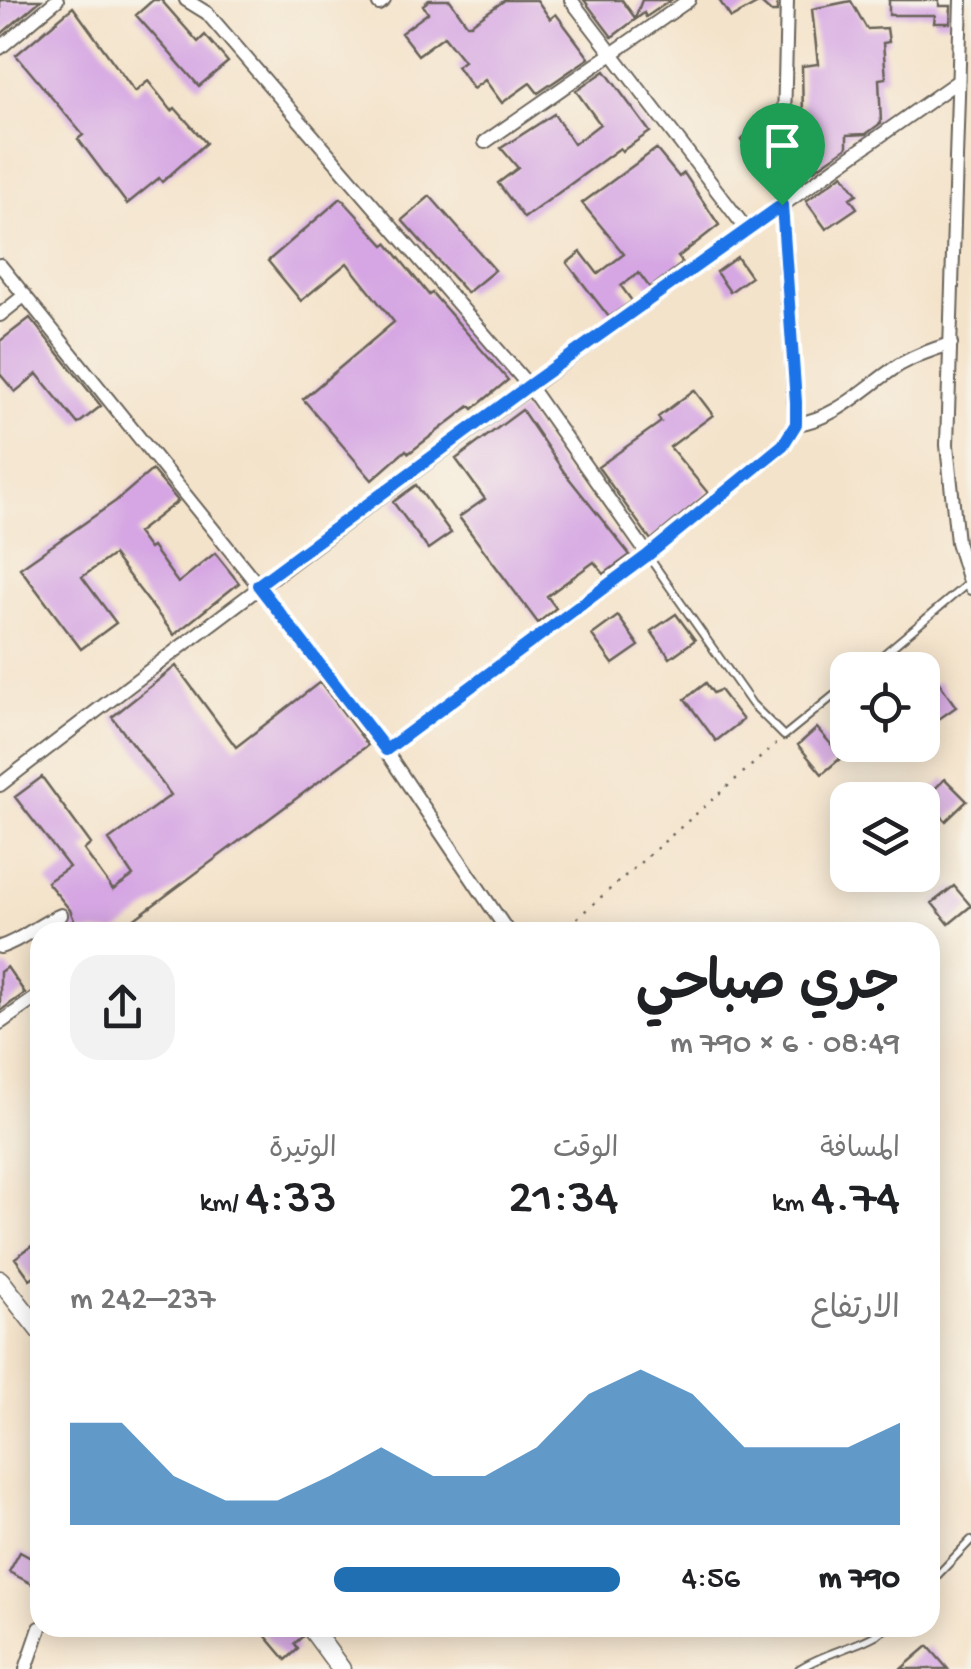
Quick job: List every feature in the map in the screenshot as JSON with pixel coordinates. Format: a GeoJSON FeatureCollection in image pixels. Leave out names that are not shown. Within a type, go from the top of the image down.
{"type":"FeatureCollection","features":[{"type":"Feature","properties":{"kind":"street"},"geometry":{"type":"LineString","coordinates":[[0,48],[56,0]]}},
{"type":"Feature","properties":{"kind":"street"},"geometry":{"type":"LineString","coordinates":[[186,0],[207,14],[528,386],[648,555]]}},
{"type":"Feature","properties":{"kind":"street"},"geometry":{"type":"LineString","coordinates":[[572,0],[747,230]]}},
{"type":"Feature","properties":{"kind":"street"},"geometry":{"type":"LineString","coordinates":[[485,142],[688,0]]}},
{"type":"Feature","properties":{"kind":"street"},"geometry":{"type":"LineString","coordinates":[[386,750],[648,555],[783,445],[796,424],[782,205],[787,0]]}},
{"type":"Feature","properties":{"kind":"street"},"geometry":{"type":"LineString","coordinates":[[962,0],[947,445],[958,542],[970,586]]}},
{"type":"Feature","properties":{"kind":"street"},"geometry":{"type":"LineString","coordinates":[[0,785],[258,585],[528,386],[958,81]]}},
{"type":"Feature","properties":{"kind":"street"},"geometry":{"type":"LineString","coordinates":[[0,266],[386,750],[501,922]]}},
{"type":"Feature","properties":{"kind":"street"},"geometry":{"type":"LineString","coordinates":[[0,315],[24,295]]}},
{"type":"Feature","properties":{"kind":"street"},"geometry":{"type":"LineString","coordinates":[[796,424],[811,422],[846,405],[899,366],[951,344]]}},
{"type":"Feature","properties":{"kind":"street"},"geometry":{"type":"LineString","coordinates":[[45,922],[60,916]]}},
{"type":"Feature","properties":{"kind":"street"},"geometry":{"type":"LineString","coordinates":[[0,947],[18,942],[30,933]]}},
{"type":"Feature","properties":{"kind":"street"},"geometry":{"type":"LineString","coordinates":[[0,1023],[30,1002]]}},
{"type":"Feature","properties":{"kind":"street"},"geometry":{"type":"LineString","coordinates":[[0,1280],[30,1318]]}},
{"type":"Feature","properties":{"kind":"street"},"geometry":{"type":"LineString","coordinates":[[26,1669],[37,1637]]}},
{"type":"Feature","properties":{"kind":"street"},"geometry":{"type":"LineString","coordinates":[[318,1637],[341,1669]]}},
{"type":"Feature","properties":{"kind":"lane"},"geometry":{"type":"LineString","coordinates":[[648,555],[752,704],[784,736],[830,699]]}},
{"type":"Feature","properties":{"kind":"lane"},"geometry":{"type":"LineString","coordinates":[[888,652],[970,586]]}},
{"type":"Feature","properties":{"kind":"lane"},"geometry":{"type":"LineString","coordinates":[[940,1573],[971,1540]]}},
{"type":"Feature","properties":{"kind":"lane"},"geometry":{"type":"LineString","coordinates":[[800,1669],[872,1637]]}},
{"type":"Feature","properties":{"kind":"path"},"geometry":{"type":"LineString","coordinates":[[573,922],[784,736]]}},
{"type":"Feature","properties":{"kind":"building"},"geometry":{"type":"Polygon","coordinates":[[[0,0],[41,0],[0,35],[0,0]]]}},
{"type":"Feature","properties":{"kind":"building"},"geometry":{"type":"Polygon","coordinates":[[[153,0],[161,0],[198,42],[205,35],[228,62],[199,86],[136,15],[153,0]]]}},
{"type":"Feature","properties":{"kind":"building"},"geometry":{"type":"Polygon","coordinates":[[[429,0],[450,0],[467,24],[471,24],[505,0],[537,0],[550,19],[556,14],[589,58],[538,93],[530,83],[502,103],[485,80],[473,89],[457,66],[464,61],[444,36],[418,55],[401,33],[428,13],[423,5],[429,0]]]}},
{"type":"Feature","properties":{"kind":"building"},"geometry":{"type":"Polygon","coordinates":[[[584,0],[622,0],[635,18],[642,0],[671,0],[646,17],[644,13],[612,37],[584,0]]]}},
{"type":"Feature","properties":{"kind":"building"},"geometry":{"type":"Polygon","coordinates":[[[719,0],[777,0],[777,12],[771,12],[760,2],[731,18],[719,0]]]}},
{"type":"Feature","properties":{"kind":"building"},"geometry":{"type":"Polygon","coordinates":[[[889,0],[939,0],[939,6],[951,6],[950,23],[934,23],[935,15],[889,15],[889,0]]]}},
{"type":"Feature","properties":{"kind":"building"},"geometry":{"type":"Polygon","coordinates":[[[851,1],[867,29],[887,28],[889,42],[883,43],[886,78],[879,79],[881,123],[866,134],[847,135],[847,147],[814,170],[804,170],[802,66],[818,64],[812,9],[851,1]]]}},
{"type":"Feature","properties":{"kind":"building"},"geometry":{"type":"Polygon","coordinates":[[[73,7],[135,92],[148,81],[206,143],[162,182],[159,178],[127,204],[78,139],[83,135],[16,55],[73,7]]]}},
{"type":"Feature","properties":{"kind":"building"},"geometry":{"type":"Polygon","coordinates":[[[605,71],[650,132],[622,151],[620,148],[524,218],[498,183],[518,168],[501,148],[554,114],[574,144],[600,124],[576,91],[605,71]]]}},
{"type":"Feature","properties":{"kind":"building"},"geometry":{"type":"Polygon","coordinates":[[[764,125],[772,137],[766,141],[770,147],[753,158],[741,140],[764,125]]]}},
{"type":"Feature","properties":{"kind":"building"},"geometry":{"type":"Polygon","coordinates":[[[656,149],[679,177],[684,173],[719,225],[678,257],[683,263],[650,288],[639,273],[621,286],[632,301],[609,317],[567,263],[581,252],[598,274],[624,254],[582,203],[656,149]]]}},
{"type":"Feature","properties":{"kind":"building"},"geometry":{"type":"Polygon","coordinates":[[[843,174],[857,194],[850,198],[857,208],[826,229],[806,201],[843,174]]]}},
{"type":"Feature","properties":{"kind":"building"},"geometry":{"type":"Polygon","coordinates":[[[430,196],[495,270],[467,293],[402,220],[430,196]]]}},
{"type":"Feature","properties":{"kind":"building"},"geometry":{"type":"Polygon","coordinates":[[[341,198],[384,245],[387,243],[508,380],[409,453],[406,450],[372,480],[303,399],[394,322],[347,263],[301,301],[268,261],[341,198]]]}},
{"type":"Feature","properties":{"kind":"building"},"geometry":{"type":"Polygon","coordinates":[[[737,257],[751,277],[730,292],[716,272],[737,257]]]}},
{"type":"Feature","properties":{"kind":"building"},"geometry":{"type":"Polygon","coordinates":[[[30,318],[101,406],[78,424],[37,374],[15,392],[0,374],[0,341],[30,318]]]}},
{"type":"Feature","properties":{"kind":"building"},"geometry":{"type":"Polygon","coordinates":[[[694,390],[713,415],[670,447],[708,493],[651,540],[598,467],[661,422],[658,417],[694,390]]]}},
{"type":"Feature","properties":{"kind":"building"},"geometry":{"type":"Polygon","coordinates":[[[522,410],[564,472],[630,555],[604,574],[594,562],[547,596],[556,608],[538,623],[459,517],[485,499],[456,459],[522,410]]]}},
{"type":"Feature","properties":{"kind":"building"},"geometry":{"type":"Polygon","coordinates":[[[152,470],[178,501],[137,533],[149,549],[152,547],[178,583],[215,553],[239,583],[174,635],[113,555],[82,577],[116,623],[81,649],[20,568],[116,501],[152,470]]]}},
{"type":"Feature","properties":{"kind":"building"},"geometry":{"type":"Polygon","coordinates":[[[416,485],[451,533],[428,549],[393,502],[416,485]]]}},
{"type":"Feature","properties":{"kind":"building"},"geometry":{"type":"Polygon","coordinates":[[[676,614],[695,640],[670,658],[651,631],[676,614]]]}},
{"type":"Feature","properties":{"kind":"building"},"geometry":{"type":"Polygon","coordinates":[[[618,616],[639,646],[613,664],[592,635],[618,616]]]}},
{"type":"Feature","properties":{"kind":"building"},"geometry":{"type":"Polygon","coordinates":[[[176,666],[236,747],[320,682],[368,745],[130,922],[71,922],[70,910],[47,882],[69,867],[15,797],[42,777],[91,844],[84,850],[113,890],[133,876],[109,840],[171,795],[112,717],[176,666]]]}},
{"type":"Feature","properties":{"kind":"building"},"geometry":{"type":"Polygon","coordinates":[[[706,683],[713,693],[720,690],[743,720],[716,741],[685,699],[706,683]]]}},
{"type":"Feature","properties":{"kind":"building"},"geometry":{"type":"Polygon","coordinates":[[[940,684],[956,707],[940,718],[940,684]]]}},
{"type":"Feature","properties":{"kind":"building"},"geometry":{"type":"Polygon","coordinates":[[[817,728],[830,743],[830,762],[836,762],[822,774],[798,745],[817,728]]]}},
{"type":"Feature","properties":{"kind":"building"},"geometry":{"type":"Polygon","coordinates":[[[945,779],[967,801],[946,821],[940,814],[940,784],[945,779]]]}},
{"type":"Feature","properties":{"kind":"building"},"geometry":{"type":"Polygon","coordinates":[[[954,886],[971,906],[949,924],[932,903],[954,886]]]}},
{"type":"Feature","properties":{"kind":"building"},"geometry":{"type":"Polygon","coordinates":[[[7,967],[25,993],[0,1011],[0,972],[7,967]]]}},
{"type":"Feature","properties":{"kind":"building"},"geometry":{"type":"Polygon","coordinates":[[[30,1247],[30,1279],[15,1258],[30,1247]]]}},
{"type":"Feature","properties":{"kind":"building"},"geometry":{"type":"Polygon","coordinates":[[[20,1552],[30,1558],[30,1583],[9,1572],[20,1552]]]}},
{"type":"Feature","properties":{"kind":"building"},"geometry":{"type":"Polygon","coordinates":[[[267,1637],[302,1637],[294,1644],[298,1649],[286,1660],[267,1637]]]}},
{"type":"Feature","properties":{"kind":"building"},"geometry":{"type":"Polygon","coordinates":[[[928,1646],[948,1669],[901,1669],[928,1646]]]}},
{"type":"Feature","properties":{"kind":"route"},"geometry":{"type":"LineString","coordinates":[[782,205],[796,402],[796,424],[783,445],[648,555],[386,750],[258,585],[782,205]]}}]}
